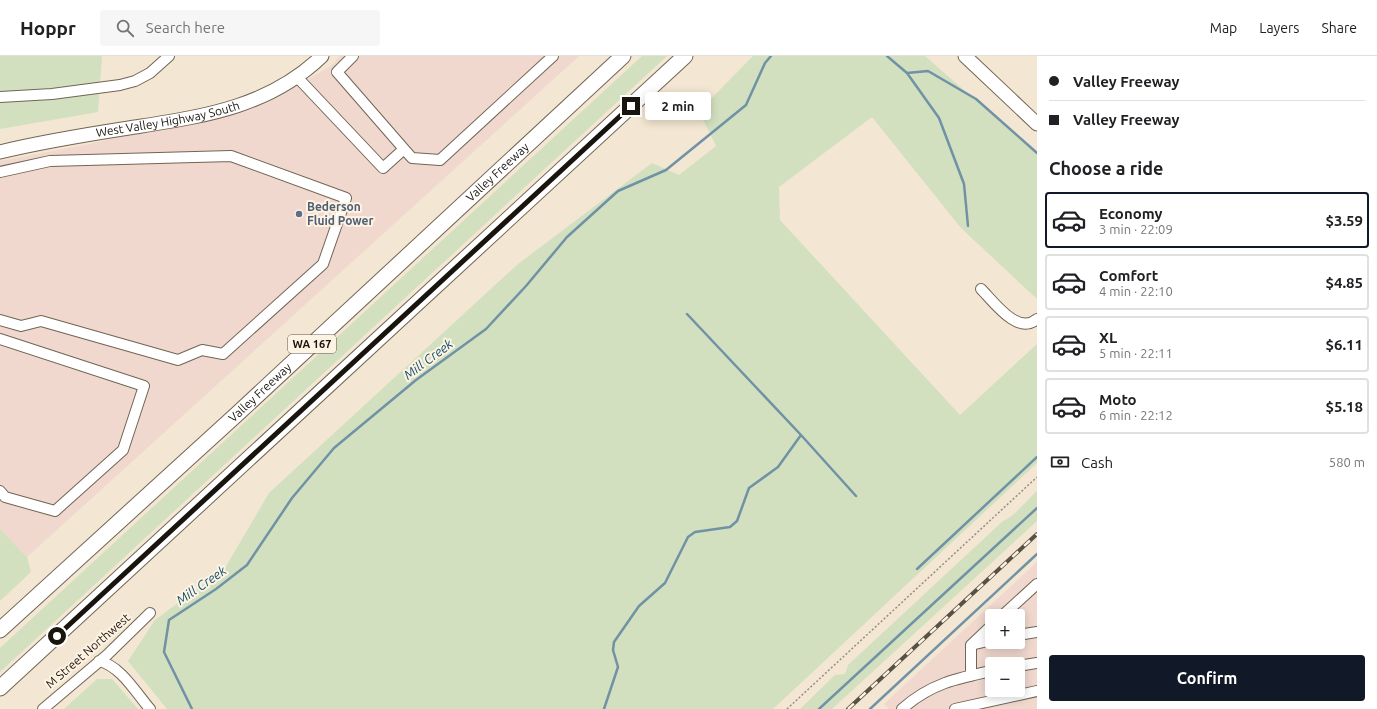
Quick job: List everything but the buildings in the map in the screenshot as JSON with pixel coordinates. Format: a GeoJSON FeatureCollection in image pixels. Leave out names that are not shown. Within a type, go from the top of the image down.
{"type":"FeatureCollection","features":[{"type":"Feature","properties":{"kind":"highway","name":"Valley Freeway"},"geometry":{"type":"LineString","coordinates":[[0,630],[236,415],[623,56]]}},
{"type":"Feature","properties":{"kind":"highway"},"geometry":{"type":"LineString","coordinates":[[0,688],[684,56]]}},
{"type":"Feature","properties":{"kind":"main road","name":"West Valley Highway South"},"geometry":{"type":"LineString","coordinates":[[0,152],[96,133],[200,117],[250,102],[297,77],[322,56]]}},
{"type":"Feature","properties":{"kind":"main road"},"geometry":{"type":"LineString","coordinates":[[965,56],[1037,124]]}},
{"type":"Feature","properties":{"kind":"street"},"geometry":{"type":"LineString","coordinates":[[0,97],[52,94],[120,85],[135,81],[150,73],[169,56]]}},
{"type":"Feature","properties":{"kind":"street"},"geometry":{"type":"LineString","coordinates":[[353,56],[336,72],[412,158],[440,160],[553,56]]}},
{"type":"Feature","properties":{"kind":"street"},"geometry":{"type":"LineString","coordinates":[[297,77],[382,168],[404,149]]}},
{"type":"Feature","properties":{"kind":"street"},"geometry":{"type":"LineString","coordinates":[[0,172],[50,161],[232,156],[346,198],[324,264],[223,354],[202,350],[178,360],[41,321],[21,326],[0,320]]}},
{"type":"Feature","properties":{"kind":"street"},"geometry":{"type":"LineString","coordinates":[[981,289],[1011,320],[1023,324],[1033,322],[1037,319]]}},
{"type":"Feature","properties":{"kind":"street"},"geometry":{"type":"LineString","coordinates":[[0,339],[144,386],[124,450],[55,511],[5,497],[0,491]]}},
{"type":"Feature","properties":{"kind":"street"},"geometry":{"type":"LineString","coordinates":[[1010,609],[1037,584]]}},
{"type":"Feature","properties":{"kind":"street","name":"M Street Northwest"},"geometry":{"type":"LineString","coordinates":[[43,709],[99,661],[150,613]]}},
{"type":"Feature","properties":{"kind":"street"},"geometry":{"type":"LineString","coordinates":[[971,676],[971,645],[985,632]]}},
{"type":"Feature","properties":{"kind":"street"},"geometry":{"type":"LineString","coordinates":[[1025,634],[1037,632]]}},
{"type":"Feature","properties":{"kind":"street"},"geometry":{"type":"LineString","coordinates":[[971,645],[985,642]]}},
{"type":"Feature","properties":{"kind":"street"},"geometry":{"type":"LineString","coordinates":[[99,661],[107,663],[115,668],[150,709]]}},
{"type":"Feature","properties":{"kind":"street"},"geometry":{"type":"LineString","coordinates":[[1025,665],[1037,663]]}},
{"type":"Feature","properties":{"kind":"street"},"geometry":{"type":"LineString","coordinates":[[902,709],[921,694],[936,685],[985,673]]}},
{"type":"Feature","properties":{"kind":"street"},"geometry":{"type":"LineString","coordinates":[[955,709],[1037,692]]}},
{"type":"Feature","properties":{"kind":"path"},"geometry":{"type":"LineString","coordinates":[[787,709],[1037,477]]}},
{"type":"Feature","properties":{"kind":"shaded area"},"geometry":{"type":"Polygon","coordinates":[[[340,56],[579,56],[27,557],[0,529],[0,161],[84,145],[265,104],[331,66],[340,56]]]}},
{"type":"Feature","properties":{"kind":"shaded area"},"geometry":{"type":"Polygon","coordinates":[[[1037,562],[1037,709],[889,709],[884,704],[985,610],[985,649],[1025,649],[1025,609],[986,609],[1037,562]]]}},
{"type":"Feature","properties":{"kind":"green space"},"geometry":{"type":"Polygon","coordinates":[[[0,56],[102,56],[98,112],[0,129],[0,56]]]}},
{"type":"Feature","properties":{"kind":"green space"},"geometry":{"type":"Polygon","coordinates":[[[642,56],[667,56],[0,672],[0,648],[642,56]]]}},
{"type":"Feature","properties":{"kind":"green space"},"geometry":{"type":"Polygon","coordinates":[[[753,56],[925,56],[1037,154],[1037,299],[961,228],[872,117],[779,187],[780,220],[960,415],[1037,344],[1037,463],[773,709],[167,709],[128,661],[155,620],[225,568],[269,493],[518,264],[652,163],[679,175],[716,146],[699,111],[753,56]]]}},
{"type":"Feature","properties":{"kind":"green space"},"geometry":{"type":"Polygon","coordinates":[[[1037,491],[1037,521],[832,709],[800,709],[835,675],[845,674],[848,665],[1003,521],[1017,512],[1037,491]]]}},
{"type":"Feature","properties":{"kind":"green space"},"geometry":{"type":"Polygon","coordinates":[[[0,529],[27,557],[31,572],[0,601],[0,529]]]}},
{"type":"Feature","properties":{"kind":"green space"},"geometry":{"type":"Polygon","coordinates":[[[97,679],[112,679],[138,709],[64,709],[97,679]]]}},
{"type":"Feature","properties":{"kind":"waterway","name":"Mill Creek"},"geometry":{"type":"LineString","coordinates":[[192,709],[164,652],[169,620],[216,589],[247,565],[292,498],[334,448],[416,380],[486,329],[526,286],[567,237],[618,191],[666,170],[746,105],[765,63],[771,56]]}},
{"type":"Feature","properties":{"kind":"waterway"},"geometry":{"type":"LineString","coordinates":[[887,56],[907,73],[939,118],[964,184],[968,226]]}},
{"type":"Feature","properties":{"kind":"waterway"},"geometry":{"type":"LineString","coordinates":[[907,73],[928,71],[976,99],[1037,153]]}},
{"type":"Feature","properties":{"kind":"waterway"},"geometry":{"type":"LineString","coordinates":[[687,314],[801,435],[856,496]]}},
{"type":"Feature","properties":{"kind":"waterway"},"geometry":{"type":"LineString","coordinates":[[604,709],[618,667],[613,650],[614,642],[639,606],[665,583],[688,537],[695,532],[730,527],[737,521],[749,488],[778,467],[801,435]]}},
{"type":"Feature","properties":{"kind":"waterway"},"geometry":{"type":"LineString","coordinates":[[917,569],[1037,457]]}},
{"type":"Feature","properties":{"kind":"waterway"},"geometry":{"type":"LineString","coordinates":[[819,709],[1037,508]]}},
{"type":"Feature","properties":{"kind":"waterway"},"geometry":{"type":"LineString","coordinates":[[870,709],[1037,554]]}},
{"type":"Feature","properties":{"kind":"railway"},"geometry":{"type":"LineString","coordinates":[[848,709],[1037,534]]}},
{"type":"Feature","properties":{"kind":"place","name":"Bederson Fluid Power"},"geometry":{"type":"Point","coordinates":[299,214]}},
{"type":"Feature","properties":{"kind":"route"},"geometry":{"type":"LineString","coordinates":[[57,636],[631,106]]}}]}
